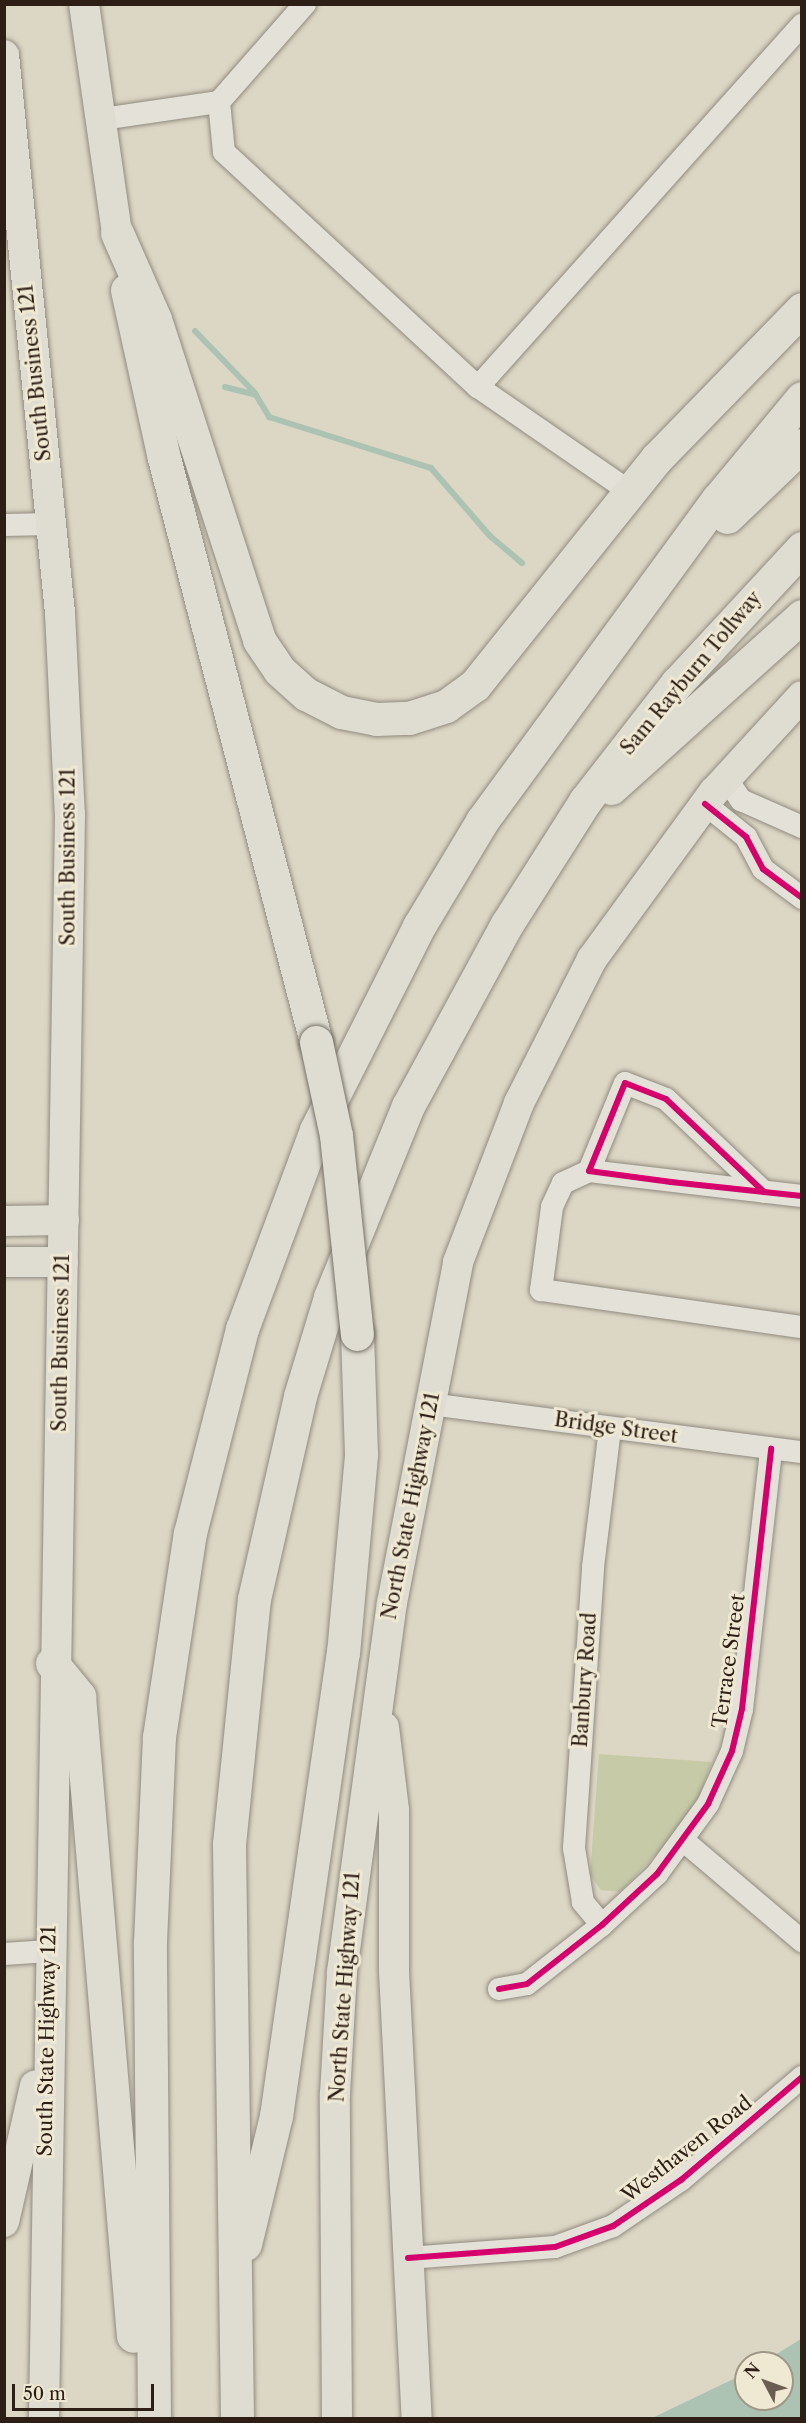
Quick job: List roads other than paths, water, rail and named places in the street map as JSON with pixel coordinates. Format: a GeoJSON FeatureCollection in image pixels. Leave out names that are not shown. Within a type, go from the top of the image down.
{"type":"FeatureCollection","features":[{"type":"Feature","properties":{"kind":"highway"},"geometry":{"type":"LineString","coordinates":[[117,234],[155,318],[259,640],[279,670],[306,694],[341,712],[376,719],[409,718],[446,706],[475,685],[630,492],[724,384],[801,309]]}},
{"type":"Feature","properties":{"kind":"highway"},"geometry":{"type":"LineString","coordinates":[[117,234],[164,458],[316,1042],[336,1135],[357,1334],[361,1454],[343,1653],[276,2116],[236,2284],[237,2418]]}},
{"type":"Feature","properties":{"kind":"highway"},"geometry":{"type":"LineString","coordinates":[[154,2418],[152,1839],[173,1633],[214,1430],[242,1329],[308,1151],[419,926],[540,737],[646,604],[718,500],[801,398]]}},
{"type":"Feature","properties":{"kind":"highway"},"geometry":{"type":"LineString","coordinates":[[646,604],[801,445]]}},
{"type":"Feature","properties":{"kind":"highway","name":"Sam Rayburn Tollway"},"geometry":{"type":"LineString","coordinates":[[236,2284],[229,2116],[229,1844],[239,1706],[275,1498],[330,1297],[408,1106],[507,924],[585,801],[676,683],[801,549]]}},
{"type":"Feature","properties":{"kind":"highway"},"geometry":{"type":"LineString","coordinates":[[585,801],[624,781],[801,616]]}},
{"type":"Feature","properties":{"kind":"highway"},"geometry":{"type":"LineString","coordinates":[[52,1663],[79,1696],[129,2247],[136,2418]]}},
{"type":"Feature","properties":{"kind":"main road"},"geometry":{"type":"LineString","coordinates":[[84,4],[117,234]]}},
{"type":"Feature","properties":{"kind":"main road","name":"South Business 121"},"geometry":{"type":"LineString","coordinates":[[4,55],[51,524],[70,814],[64,1220],[52,1663]]}},
{"type":"Feature","properties":{"kind":"main road","name":"North State Highway 121"},"geometry":{"type":"LineString","coordinates":[[337,2418],[340,2006],[380,1686],[430,1404],[458,1262],[519,1103],[592,959],[705,804],[801,696]]}},
{"type":"Feature","properties":{"kind":"main road"},"geometry":{"type":"LineString","coordinates":[[4,1221],[64,1220]]}},
{"type":"Feature","properties":{"kind":"main road"},"geometry":{"type":"LineString","coordinates":[[4,1262],[63,1262]]}},
{"type":"Feature","properties":{"kind":"main road","name":"South State Highway 121"},"geometry":{"type":"LineString","coordinates":[[44,2418],[46,2042],[52,1663]]}},
{"type":"Feature","properties":{"kind":"main road"},"geometry":{"type":"LineString","coordinates":[[380,1686],[394,1810],[394,1971],[417,2418]]}},
{"type":"Feature","properties":{"kind":"main road"},"geometry":{"type":"LineString","coordinates":[[4,2222],[46,2042]]}},
{"type":"Feature","properties":{"kind":"street"},"geometry":{"type":"LineString","coordinates":[[102,119],[219,102],[305,4]]}},
{"type":"Feature","properties":{"kind":"street"},"geometry":{"type":"LineString","coordinates":[[478,387],[801,25]]}},
{"type":"Feature","properties":{"kind":"street"},"geometry":{"type":"LineString","coordinates":[[219,102],[224,152],[478,387],[630,492]]}},
{"type":"Feature","properties":{"kind":"street"},"geometry":{"type":"LineString","coordinates":[[4,525],[51,524]]}},
{"type":"Feature","properties":{"kind":"street"},"geometry":{"type":"LineString","coordinates":[[726,778],[741,800],[801,827]]}},
{"type":"Feature","properties":{"kind":"street"},"geometry":{"type":"LineString","coordinates":[[705,804],[746,837],[763,869],[801,898]]}},
{"type":"Feature","properties":{"kind":"street"},"geometry":{"type":"LineString","coordinates":[[589,1171],[625,1083],[666,1099],[764,1192]]}},
{"type":"Feature","properties":{"kind":"street"},"geometry":{"type":"LineString","coordinates":[[801,1196],[589,1171],[563,1183],[552,1207],[541,1290],[801,1328]]}},
{"type":"Feature","properties":{"kind":"street","name":"Bridge Street"},"geometry":{"type":"LineString","coordinates":[[430,1404],[801,1452]]}},
{"type":"Feature","properties":{"kind":"street","name":"Banbury Road"},"geometry":{"type":"LineString","coordinates":[[602,1924],[583,1902],[574,1848],[593,1567],[610,1428]]}},
{"type":"Feature","properties":{"kind":"street","name":"Terrace Street"},"geometry":{"type":"LineString","coordinates":[[499,1989],[527,1984],[602,1924],[684,1841],[732,1751],[742,1709],[771,1449]]}},
{"type":"Feature","properties":{"kind":"street"},"geometry":{"type":"LineString","coordinates":[[684,1841],[801,1941]]}},
{"type":"Feature","properties":{"kind":"street"},"geometry":{"type":"LineString","coordinates":[[4,1954],[49,1951]]}},
{"type":"Feature","properties":{"kind":"street","name":"Westhaven Road"},"geometry":{"type":"LineString","coordinates":[[408,2258],[555,2247],[613,2226],[681,2180],[801,2077]]}},
{"type":"Feature","properties":{"kind":"waterway"},"geometry":{"type":"LineString","coordinates":[[195,331],[255,393]]}},
{"type":"Feature","properties":{"kind":"waterway"},"geometry":{"type":"LineString","coordinates":[[225,387],[256,395],[269,417],[431,468],[490,536],[522,563]]}}]}
